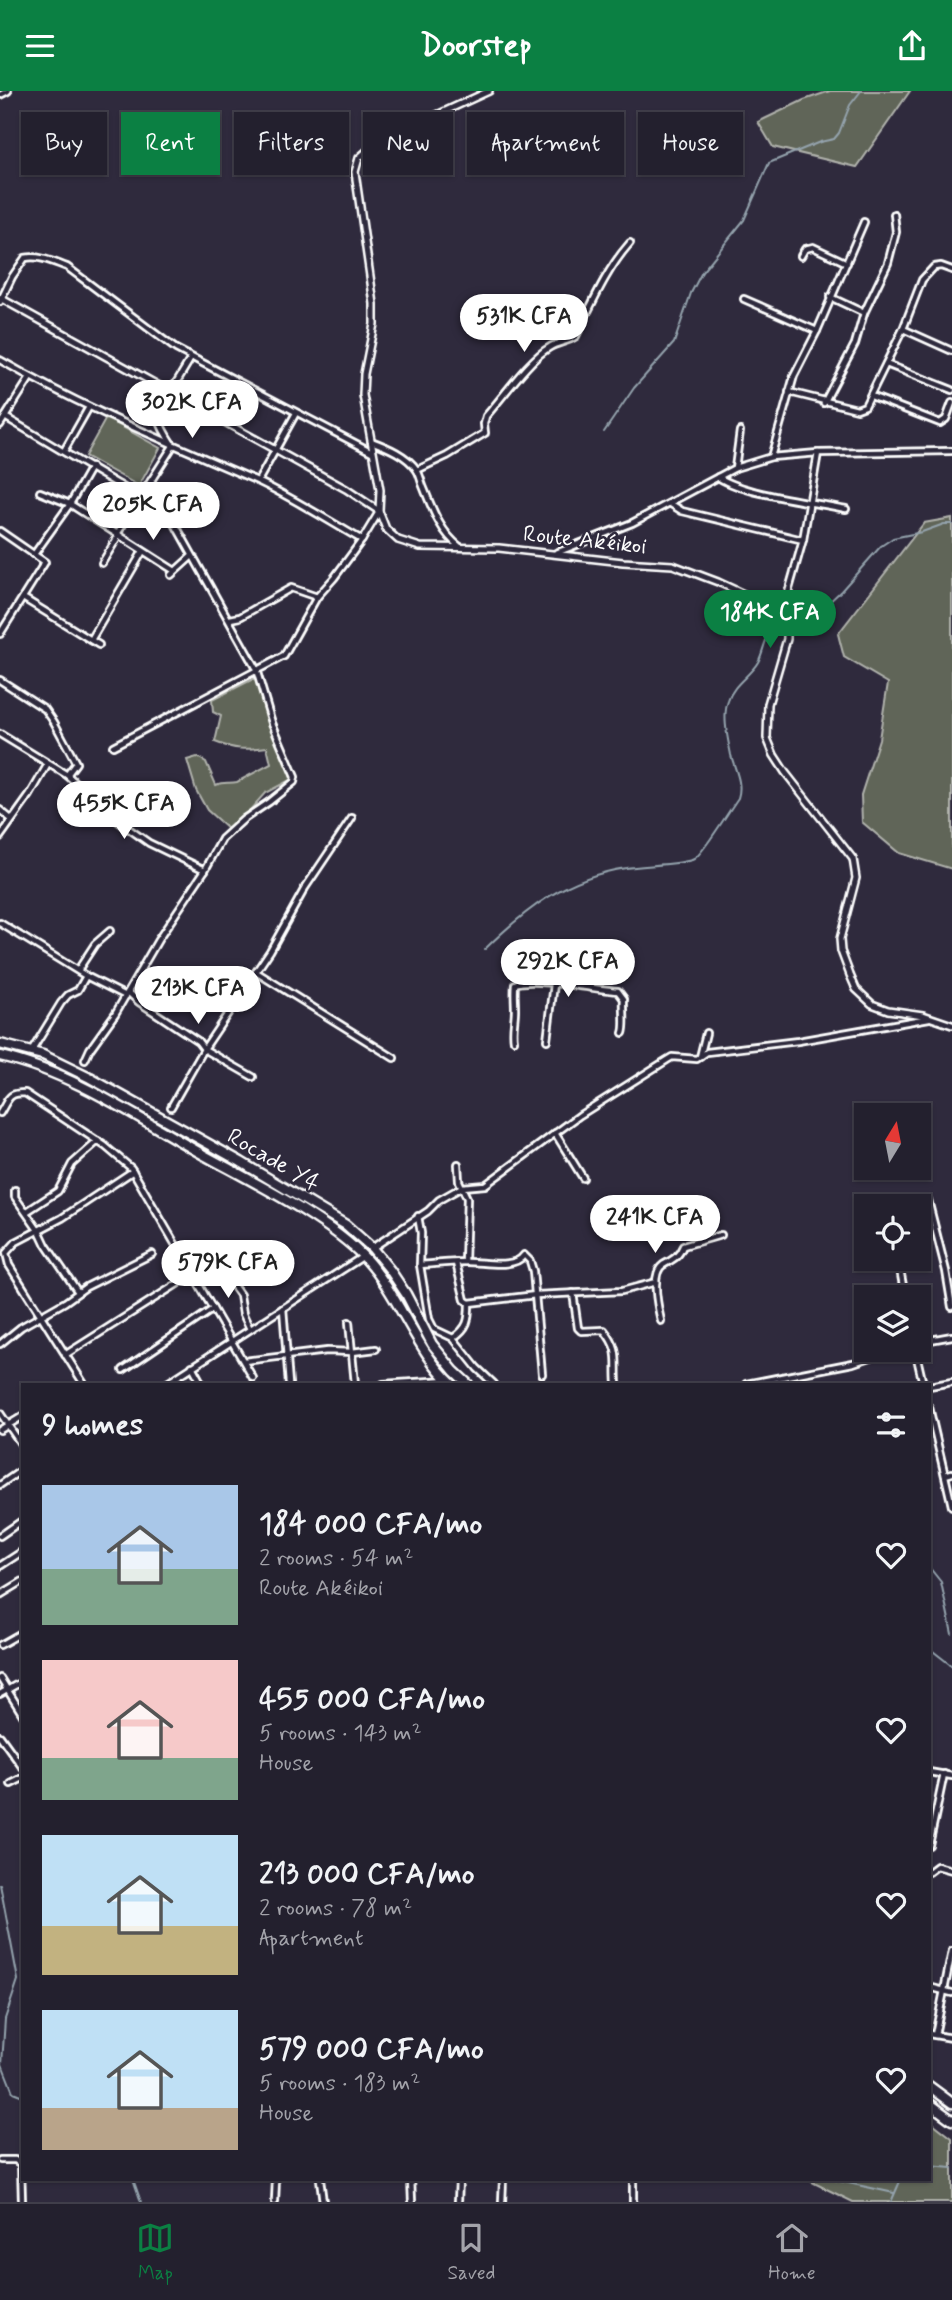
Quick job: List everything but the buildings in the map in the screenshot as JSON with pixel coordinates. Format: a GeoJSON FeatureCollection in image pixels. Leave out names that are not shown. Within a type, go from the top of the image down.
{"type":"FeatureCollection","features":[{"type":"Feature","properties":{"kind":"highway","name":"Rocade Y4"},"geometry":{"type":"LineString","coordinates":[[0,1044],[43,1055],[90,1077],[346,1225],[372,1248],[406,1293],[432,1344],[467,1383]]}},
{"type":"Feature","properties":{"kind":"highway","name":"Rocade Y4"},"geometry":{"type":"LineString","coordinates":[[0,1056],[40,1067],[84,1088],[311,1217],[363,1256],[381,1277],[421,1345],[450,1382]]}},
{"type":"Feature","properties":{"kind":"highway"},"geometry":{"type":"LineString","coordinates":[[931,2087],[952,2103]]}},
{"type":"Feature","properties":{"kind":"highway"},"geometry":{"type":"LineString","coordinates":[[931,2104],[952,2120]]}},
{"type":"Feature","properties":{"kind":"street"},"geometry":{"type":"LineString","coordinates":[[0,95],[8,91]]}},
{"type":"Feature","properties":{"kind":"street"},"geometry":{"type":"LineString","coordinates":[[113,746],[284,656],[317,597],[362,540],[379,511],[380,490],[363,395],[374,324],[374,304],[355,181],[356,165],[368,149],[386,138],[489,91]]}},
{"type":"Feature","properties":{"kind":"street"},"geometry":{"type":"LineString","coordinates":[[824,403],[855,344],[864,313],[893,247],[896,232],[894,214]]}},
{"type":"Feature","properties":{"kind":"street"},"geometry":{"type":"LineString","coordinates":[[771,457],[794,376],[817,331],[864,222]]}},
{"type":"Feature","properties":{"kind":"street"},"geometry":{"type":"LineString","coordinates":[[417,470],[485,433],[486,416],[534,361],[553,345],[576,337],[616,259],[630,243]]}},
{"type":"Feature","properties":{"kind":"street"},"geometry":{"type":"LineString","coordinates":[[802,256],[805,249],[813,247],[846,263]]}},
{"type":"Feature","properties":{"kind":"street"},"geometry":{"type":"LineString","coordinates":[[372,452],[176,349],[66,267],[44,258],[25,258],[1,300],[346,489],[379,511]]}},
{"type":"Feature","properties":{"kind":"street"},"geometry":{"type":"LineString","coordinates":[[789,392],[824,403],[857,409],[865,406],[903,329],[922,280],[934,267],[941,266],[952,270]]}},
{"type":"Feature","properties":{"kind":"street"},"geometry":{"type":"LineString","coordinates":[[831,297],[864,313]]}},
{"type":"Feature","properties":{"kind":"street"},"geometry":{"type":"LineString","coordinates":[[744,299],[817,331]]}},
{"type":"Feature","properties":{"kind":"street"},"geometry":{"type":"LineString","coordinates":[[903,329],[952,351]]}},
{"type":"Feature","properties":{"kind":"street"},"geometry":{"type":"LineString","coordinates":[[170,393],[191,358]]}},
{"type":"Feature","properties":{"kind":"street"},"geometry":{"type":"LineString","coordinates":[[0,360],[89,407],[258,481],[362,540]]}},
{"type":"Feature","properties":{"kind":"street"},"geometry":{"type":"LineString","coordinates":[[886,364],[952,390]]}},
{"type":"Feature","properties":{"kind":"street"},"geometry":{"type":"LineString","coordinates":[[0,425],[30,378]]}},
{"type":"Feature","properties":{"kind":"street"},"geometry":{"type":"LineString","coordinates":[[163,389],[157,412],[164,433],[173,446]]}},
{"type":"Feature","properties":{"kind":"street"},"geometry":{"type":"LineString","coordinates":[[871,396],[940,423],[946,419],[952,403]]}},
{"type":"Feature","properties":{"kind":"street"},"geometry":{"type":"LineString","coordinates":[[64,451],[89,407]]}},
{"type":"Feature","properties":{"kind":"street"},"geometry":{"type":"LineString","coordinates":[[258,481],[296,413]]}},
{"type":"Feature","properties":{"kind":"street"},"geometry":{"type":"LineString","coordinates":[[5,417],[141,498]]}},
{"type":"Feature","properties":{"kind":"street"},"geometry":{"type":"LineString","coordinates":[[735,468],[740,431]]}},
{"type":"Feature","properties":{"kind":"street"},"geometry":{"type":"LineString","coordinates":[[370,441],[386,446],[417,470],[439,523],[460,547]]}},
{"type":"Feature","properties":{"kind":"street"},"geometry":{"type":"LineString","coordinates":[[102,563],[173,446]]}},
{"type":"Feature","properties":{"kind":"street"},"geometry":{"type":"LineString","coordinates":[[556,553],[632,523],[735,468],[771,457],[818,453],[952,451]]}},
{"type":"Feature","properties":{"kind":"street"},"geometry":{"type":"LineString","coordinates":[[818,453],[803,540],[782,614],[787,622],[787,639],[768,704],[767,738],[785,772],[853,859],[856,878],[840,939],[841,951],[856,989],[872,1004],[952,1025]]}},
{"type":"Feature","properties":{"kind":"street"},"geometry":{"type":"LineString","coordinates":[[34,554],[70,504],[92,467]]}},
{"type":"Feature","properties":{"kind":"street"},"geometry":{"type":"LineString","coordinates":[[718,477],[758,491],[846,509]]}},
{"type":"Feature","properties":{"kind":"street"},"geometry":{"type":"LineString","coordinates":[[85,1060],[222,839],[294,782],[295,777],[269,714],[256,669],[151,481]]}},
{"type":"Feature","properties":{"kind":"street"},"geometry":{"type":"LineString","coordinates":[[94,519],[118,485]]}},
{"type":"Feature","properties":{"kind":"street"},"geometry":{"type":"LineString","coordinates":[[40,492],[70,504],[173,573],[192,556]]}},
{"type":"Feature","properties":{"kind":"street"},"geometry":{"type":"LineString","coordinates":[[671,503],[682,511],[803,540]]}},
{"type":"Feature","properties":{"kind":"street","name":"Route Akéikoi"},"geometry":{"type":"LineString","coordinates":[[379,511],[386,529],[404,544],[419,547],[556,553],[623,562],[673,565],[751,597],[782,614]]}},
{"type":"Feature","properties":{"kind":"street"},"geometry":{"type":"LineString","coordinates":[[0,531],[45,562],[0,634]]}},
{"type":"Feature","properties":{"kind":"street"},"geometry":{"type":"LineString","coordinates":[[91,640],[143,551]]}},
{"type":"Feature","properties":{"kind":"street"},"geometry":{"type":"LineString","coordinates":[[230,619],[240,617],[291,588],[317,597]]}},
{"type":"Feature","properties":{"kind":"street"},"geometry":{"type":"LineString","coordinates":[[23,598],[99,645]]}},
{"type":"Feature","properties":{"kind":"street"},"geometry":{"type":"LineString","coordinates":[[0,680],[44,709],[54,722],[76,762],[67,775]]}},
{"type":"Feature","properties":{"kind":"street"},"geometry":{"type":"LineString","coordinates":[[0,734],[67,775],[110,815],[149,843],[205,870]]}},
{"type":"Feature","properties":{"kind":"street"},"geometry":{"type":"LineString","coordinates":[[0,837],[48,764]]}},
{"type":"Feature","properties":{"kind":"street"},"geometry":{"type":"LineString","coordinates":[[0,810],[11,819]]}},
{"type":"Feature","properties":{"kind":"street"},"geometry":{"type":"LineString","coordinates":[[171,1107],[204,1048],[256,972],[305,888],[352,818]]}},
{"type":"Feature","properties":{"kind":"street"},"geometry":{"type":"LineString","coordinates":[[0,923],[86,976],[127,994],[198,1041],[204,1048],[253,1077]]}},
{"type":"Feature","properties":{"kind":"street"},"geometry":{"type":"LineString","coordinates":[[78,970],[95,944],[110,931]]}},
{"type":"Feature","properties":{"kind":"street"},"geometry":{"type":"LineString","coordinates":[[256,972],[394,1058]]}},
{"type":"Feature","properties":{"kind":"street"},"geometry":{"type":"LineString","coordinates":[[31,1052],[61,1003],[68,995],[78,990],[86,976]]}},
{"type":"Feature","properties":{"kind":"street"},"geometry":{"type":"LineString","coordinates":[[514,1040],[512,1027],[515,983],[537,982],[618,992],[624,999],[623,1033]]}},
{"type":"Feature","properties":{"kind":"street"},"geometry":{"type":"LineString","coordinates":[[547,1040],[554,984]]}},
{"type":"Feature","properties":{"kind":"street"},"geometry":{"type":"LineString","coordinates":[[372,1248],[428,1212],[439,1200],[462,1187],[485,1185],[555,1133],[673,1057],[700,1058],[707,1052],[788,1042],[930,1018]]}},
{"type":"Feature","properties":{"kind":"street"},"geometry":{"type":"LineString","coordinates":[[700,1058],[706,1033]]}},
{"type":"Feature","properties":{"kind":"street"},"geometry":{"type":"LineString","coordinates":[[0,1113],[9,1097],[15,1093],[25,1093],[98,1141],[133,1171],[253,1378]]}},
{"type":"Feature","properties":{"kind":"street"},"geometry":{"type":"LineString","coordinates":[[555,1133],[583,1178]]}},
{"type":"Feature","properties":{"kind":"street"},"geometry":{"type":"LineString","coordinates":[[26,1212],[58,1191],[72,1164],[98,1141]]}},
{"type":"Feature","properties":{"kind":"street"},"geometry":{"type":"LineString","coordinates":[[458,1164],[459,1181],[467,1198],[465,1262]]}},
{"type":"Feature","properties":{"kind":"street"},"geometry":{"type":"LineString","coordinates":[[83,1383],[6,1257],[8,1249],[16,1242],[62,1218],[133,1171]]}},
{"type":"Feature","properties":{"kind":"street"},"geometry":{"type":"LineString","coordinates":[[15,1191],[15,1196],[78,1292]]}},
{"type":"Feature","properties":{"kind":"street"},"geometry":{"type":"LineString","coordinates":[[931,1212],[952,1307]]}},
{"type":"Feature","properties":{"kind":"street"},"geometry":{"type":"LineString","coordinates":[[418,1216],[421,1233],[420,1265],[429,1319],[434,1329],[453,1338],[493,1383]]}},
{"type":"Feature","properties":{"kind":"street"},"geometry":{"type":"LineString","coordinates":[[661,1321],[656,1282],[658,1270],[675,1259],[683,1246],[721,1235]]}},
{"type":"Feature","properties":{"kind":"street"},"geometry":{"type":"LineString","coordinates":[[0,1343],[78,1292],[152,1254]]}},
{"type":"Feature","properties":{"kind":"street"},"geometry":{"type":"LineString","coordinates":[[420,1265],[517,1262],[524,1255],[532,1265],[542,1374]]}},
{"type":"Feature","properties":{"kind":"street"},"geometry":{"type":"LineString","coordinates":[[167,1383],[363,1256]]}},
{"type":"Feature","properties":{"kind":"street"},"geometry":{"type":"LineString","coordinates":[[453,1338],[469,1323],[469,1303],[465,1300],[456,1263]]}},
{"type":"Feature","properties":{"kind":"street"},"geometry":{"type":"LineString","coordinates":[[196,1280],[214,1273],[227,1277],[240,1294],[243,1314],[250,1329]]}},
{"type":"Feature","properties":{"kind":"street"},"geometry":{"type":"LineString","coordinates":[[65,1355],[193,1274]]}},
{"type":"Feature","properties":{"kind":"street"},"geometry":{"type":"LineString","coordinates":[[469,1303],[536,1295],[622,1291],[656,1282]]}},
{"type":"Feature","properties":{"kind":"street"},"geometry":{"type":"LineString","coordinates":[[573,1293],[578,1328],[581,1331],[604,1330],[615,1346],[618,1354],[617,1383]]}},
{"type":"Feature","properties":{"kind":"street"},"geometry":{"type":"LineString","coordinates":[[283,1308],[289,1383]]}},
{"type":"Feature","properties":{"kind":"street"},"geometry":{"type":"LineString","coordinates":[[123,1370],[213,1309]]}},
{"type":"Feature","properties":{"kind":"street"},"geometry":{"type":"LineString","coordinates":[[349,1322],[355,1383]]}},
{"type":"Feature","properties":{"kind":"street"},"geometry":{"type":"LineString","coordinates":[[931,1340],[952,1336]]}},
{"type":"Feature","properties":{"kind":"street"},"geometry":{"type":"LineString","coordinates":[[244,1361],[327,1351],[376,1349]]}},
{"type":"Feature","properties":{"kind":"street"},"geometry":{"type":"LineString","coordinates":[[751,1383],[856,1362]]}},
{"type":"Feature","properties":{"kind":"street"},"geometry":{"type":"LineString","coordinates":[[918,1362],[923,1383]]}},
{"type":"Feature","properties":{"kind":"street"},"geometry":{"type":"LineString","coordinates":[[192,1366],[201,1383]]}},
{"type":"Feature","properties":{"kind":"street"},"geometry":{"type":"LineString","coordinates":[[416,1383],[450,1382]]}},
{"type":"Feature","properties":{"kind":"street"},"geometry":{"type":"LineString","coordinates":[[931,1386],[952,1382]]}},
{"type":"Feature","properties":{"kind":"street"},"geometry":{"type":"LineString","coordinates":[[0,1413],[21,1444]]}},
{"type":"Feature","properties":{"kind":"street"},"geometry":{"type":"LineString","coordinates":[[931,1416],[952,1506]]}},
{"type":"Feature","properties":{"kind":"street"},"geometry":{"type":"LineString","coordinates":[[0,1430],[21,1417]]}},
{"type":"Feature","properties":{"kind":"street"},"geometry":{"type":"LineString","coordinates":[[0,1485],[21,1470]]}},
{"type":"Feature","properties":{"kind":"street"},"geometry":{"type":"LineString","coordinates":[[945,1475],[952,1473]]}},
{"type":"Feature","properties":{"kind":"street"},"geometry":{"type":"LineString","coordinates":[[0,1536],[21,1521]]}},
{"type":"Feature","properties":{"kind":"street"},"geometry":{"type":"LineString","coordinates":[[0,1566],[21,1552]]}},
{"type":"Feature","properties":{"kind":"street"},"geometry":{"type":"LineString","coordinates":[[0,1595],[21,1582]]}},
{"type":"Feature","properties":{"kind":"street"},"geometry":{"type":"LineString","coordinates":[[0,1645],[21,1633]]}},
{"type":"Feature","properties":{"kind":"street"},"geometry":{"type":"LineString","coordinates":[[0,1678],[21,1712]]}},
{"type":"Feature","properties":{"kind":"street"},"geometry":{"type":"LineString","coordinates":[[0,1694],[21,1682]]}},
{"type":"Feature","properties":{"kind":"street"},"geometry":{"type":"LineString","coordinates":[[0,1737],[21,1765]]}},
{"type":"Feature","properties":{"kind":"street"},"geometry":{"type":"LineString","coordinates":[[931,1772],[952,1776]]}},
{"type":"Feature","properties":{"kind":"street"},"geometry":{"type":"LineString","coordinates":[[931,1831],[944,1774]]}},
{"type":"Feature","properties":{"kind":"street"},"geometry":{"type":"LineString","coordinates":[[11,1784],[21,1779]]}},
{"type":"Feature","properties":{"kind":"street"},"geometry":{"type":"LineString","coordinates":[[931,1871],[937,1867],[952,1870]]}},
{"type":"Feature","properties":{"kind":"street"},"geometry":{"type":"LineString","coordinates":[[952,1951],[932,2035],[952,2038]]}},
{"type":"Feature","properties":{"kind":"street"},"geometry":{"type":"LineString","coordinates":[[931,1988],[952,1993]]}},
{"type":"Feature","properties":{"kind":"street"},"geometry":{"type":"LineString","coordinates":[[0,2160],[15,2160],[21,2164]]}},
{"type":"Feature","properties":{"kind":"street"},"geometry":{"type":"LineString","coordinates":[[21,2181],[22,2202]]}},
{"type":"Feature","properties":{"kind":"street"},"geometry":{"type":"LineString","coordinates":[[275,2181],[275,2202]]}},
{"type":"Feature","properties":{"kind":"street"},"geometry":{"type":"LineString","coordinates":[[320,2181],[323,2202]]}},
{"type":"Feature","properties":{"kind":"street"},"geometry":{"type":"LineString","coordinates":[[411,2181],[412,2202]]}},
{"type":"Feature","properties":{"kind":"street"},"geometry":{"type":"LineString","coordinates":[[458,2202],[459,2181]]}},
{"type":"Feature","properties":{"kind":"street"},"geometry":{"type":"LineString","coordinates":[[502,2202],[503,2181]]}},
{"type":"Feature","properties":{"kind":"street"},"geometry":{"type":"LineString","coordinates":[[633,2181],[633,2202]]}},
{"type":"Feature","properties":{"kind":"green space"},"geometry":{"type":"Polygon","coordinates":[[[830,91],[910,91],[857,167],[773,147],[758,122],[830,91]]]}},
{"type":"Feature","properties":{"kind":"green space"},"geometry":{"type":"Polygon","coordinates":[[[106,418],[160,448],[139,486],[85,456],[106,418]]]}},
{"type":"Feature","properties":{"kind":"green space"},"geometry":{"type":"Polygon","coordinates":[[[952,518],[952,869],[899,853],[862,822],[861,795],[879,739],[888,683],[844,657],[838,634],[924,523],[952,518]]]}},
{"type":"Feature","properties":{"kind":"green space"},"geometry":{"type":"Polygon","coordinates":[[[255,678],[292,779],[265,793],[229,830],[207,810],[196,790],[187,760],[197,757],[206,762],[216,785],[237,782],[271,764],[267,747],[241,749],[215,742],[221,716],[213,712],[212,700],[255,678]]]}},
{"type":"Feature","properties":{"kind":"green space"},"geometry":{"type":"Polygon","coordinates":[[[931,2122],[952,2138],[952,2202],[853,2202],[810,2181],[931,2181],[931,2122]]]}},
{"type":"Feature","properties":{"kind":"waterway"},"geometry":{"type":"LineString","coordinates":[[604,432],[634,388],[674,343],[691,293],[702,272],[744,220],[769,163],[834,139],[850,105],[861,91]]}},
{"type":"Feature","properties":{"kind":"waterway"},"geometry":{"type":"LineString","coordinates":[[788,621],[825,606],[881,546],[893,538],[952,524]]}},
{"type":"Feature","properties":{"kind":"waterway"},"geometry":{"type":"LineString","coordinates":[[485,949],[532,908],[584,879],[626,868],[689,861],[698,855],[738,798],[739,782],[726,728],[730,695],[758,662],[772,629],[783,622]]}},
{"type":"Feature","properties":{"kind":"waterway"},"geometry":{"type":"LineString","coordinates":[[931,1570],[941,1582],[952,1634]]}},
{"type":"Feature","properties":{"kind":"waterway"},"geometry":{"type":"LineString","coordinates":[[931,1650],[952,1666]]}},
{"type":"Feature","properties":{"kind":"waterway"},"geometry":{"type":"LineString","coordinates":[[0,1884],[18,1980],[5,2019],[2,2064],[13,2092],[21,2095]]}},
{"type":"Feature","properties":{"kind":"waterway"},"geometry":{"type":"LineString","coordinates":[[931,2166],[952,2168]]}},
{"type":"Feature","properties":{"kind":"waterway"},"geometry":{"type":"LineString","coordinates":[[134,2181],[141,2202]]}},
{"type":"Feature","properties":{"kind":"waterway"},"geometry":{"type":"LineString","coordinates":[[839,2181],[894,2193]]}},
{"type":"Feature","properties":{"kind":"waterway"},"geometry":{"type":"LineString","coordinates":[[891,2202],[900,2181]]}}]}
